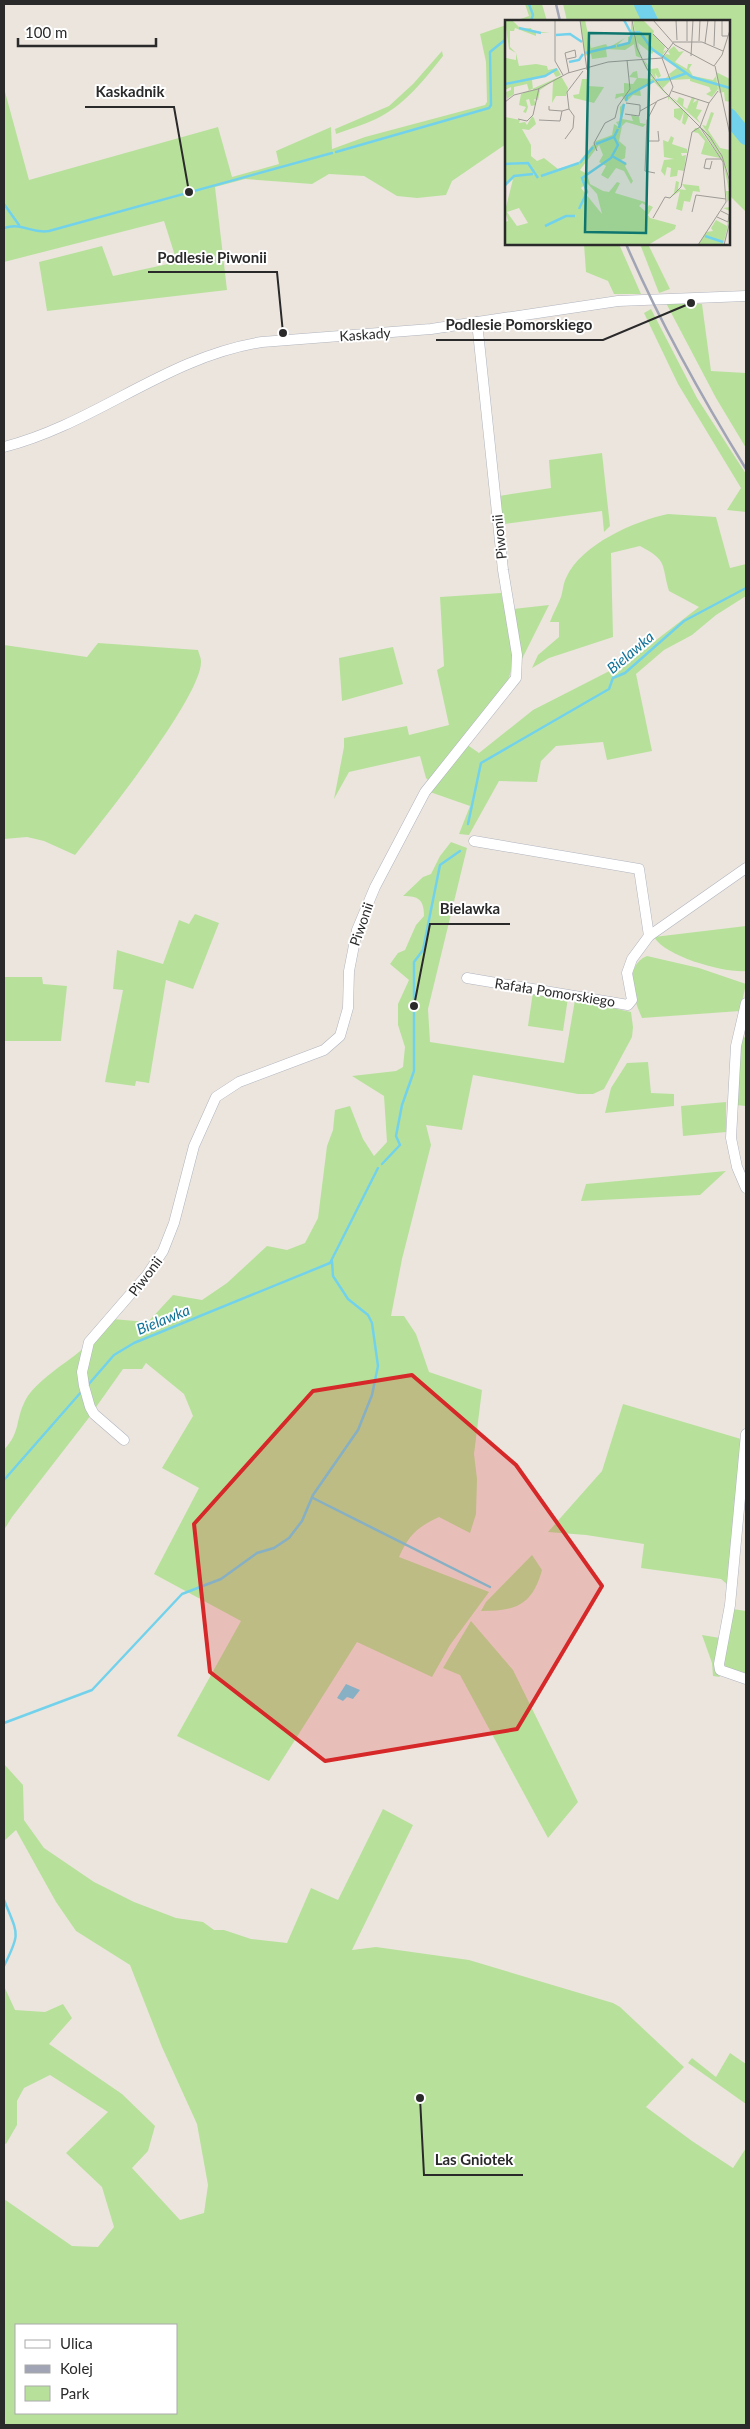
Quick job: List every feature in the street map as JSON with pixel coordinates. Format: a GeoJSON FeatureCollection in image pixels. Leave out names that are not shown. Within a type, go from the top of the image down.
{"type":"FeatureCollection","features":[{"type":"Feature","properties":{"kind":"street","name":"Kaskady"},"geometry":{"type":"LineString","coordinates":[[4,448],[50,431],[193,360],[237,346],[262,342],[431,329],[618,301],[746,296]]}},
{"type":"Feature","properties":{"kind":"street","name":"Piwonii"},"geometry":{"type":"LineString","coordinates":[[124,1440],[94,1414],[90,1406],[82,1372],[89,1342],[148,1275],[163,1251],[174,1223],[199,1133],[216,1097],[239,1082],[324,1050],[340,1036],[348,1008],[351,953],[357,930],[376,887],[425,792],[516,678],[517,655],[503,570],[477,322]]}},
{"type":"Feature","properties":{"kind":"street"},"geometry":{"type":"LineString","coordinates":[[474,841],[640,869],[649,936]]}},
{"type":"Feature","properties":{"kind":"street","name":"Rafała Pomorskiego"},"geometry":{"type":"LineString","coordinates":[[466,978],[628,1005],[632,1000],[627,974],[632,960],[649,936],[746,868]]}},
{"type":"Feature","properties":{"kind":"street"},"geometry":{"type":"LineString","coordinates":[[746,1003],[733,1073],[731,1138],[737,1167],[746,1188]]}},
{"type":"Feature","properties":{"kind":"street"},"geometry":{"type":"LineString","coordinates":[[746,1434],[730,1605],[719,1664],[720,1670],[725,1673],[746,1679]]}},
{"type":"Feature","properties":{"kind":"highlighted area"},"geometry":{"type":"Polygon","coordinates":[[[412,1375],[516,1465],[602,1586],[517,1729],[325,1761],[210,1672],[194,1524],[313,1391],[412,1375]]]}},
{"type":"Feature","properties":{"kind":"green space"},"geometry":{"type":"Polygon","coordinates":[[[525,4],[542,4],[547,20],[518,20],[529,16],[525,4]]]}},
{"type":"Feature","properties":{"kind":"green space"},"geometry":{"type":"Polygon","coordinates":[[[563,4],[746,4],[746,212],[730,196],[730,20],[567,20],[563,4]]]}},
{"type":"Feature","properties":{"kind":"green space"},"geometry":{"type":"Polygon","coordinates":[[[505,25],[505,145],[452,181],[446,195],[417,198],[397,196],[364,176],[329,174],[312,184],[245,179],[215,187],[227,290],[47,311],[39,262],[102,246],[113,276],[177,262],[164,221],[4,262],[4,88],[29,180],[218,127],[232,177],[279,164],[276,151],[331,127],[332,149],[365,137],[485,105],[487,102],[486,62],[480,34],[505,25]]]}},
{"type":"Feature","properties":{"kind":"green space"},"geometry":{"type":"Polygon","coordinates":[[[442,51],[443,56],[429,74],[396,107],[376,119],[336,134],[335,129],[389,106],[413,84],[442,51]]]}},
{"type":"Feature","properties":{"kind":"green space"},"geometry":{"type":"Polygon","coordinates":[[[584,245],[619,245],[641,294],[614,294],[608,281],[586,272],[584,245]]]}},
{"type":"Feature","properties":{"kind":"green space"},"geometry":{"type":"Polygon","coordinates":[[[640,245],[648,245],[670,289],[659,293],[640,245]]]}},
{"type":"Feature","properties":{"kind":"green space"},"geometry":{"type":"Polygon","coordinates":[[[666,303],[702,304],[711,371],[746,373],[746,448],[716,398],[666,303]]]}},
{"type":"Feature","properties":{"kind":"green space"},"geometry":{"type":"Polygon","coordinates":[[[651,309],[697,398],[746,474],[746,512],[727,510],[741,488],[678,384],[644,313],[651,309]]]}},
{"type":"Feature","properties":{"kind":"green space"},"geometry":{"type":"Polygon","coordinates":[[[602,453],[610,526],[604,532],[602,511],[504,524],[499,496],[551,488],[549,460],[602,453]]]}},
{"type":"Feature","properties":{"kind":"green space"},"geometry":{"type":"Polygon","coordinates":[[[668,514],[716,517],[730,568],[746,564],[746,596],[716,615],[692,635],[664,650],[636,674],[652,751],[607,760],[603,742],[556,746],[541,761],[537,782],[499,781],[469,835],[459,834],[470,806],[430,792],[466,744],[479,753],[533,710],[629,661],[699,607],[669,591],[662,564],[649,551],[640,546],[611,553],[613,637],[549,658],[532,668],[538,655],[559,637],[559,622],[550,622],[561,597],[565,580],[573,566],[596,545],[610,536],[640,522],[668,514]]]}},
{"type":"Feature","properties":{"kind":"green space"},"geometry":{"type":"Polygon","coordinates":[[[501,593],[509,627],[512,651],[512,663],[506,685],[429,781],[426,778],[420,756],[349,772],[334,799],[344,738],[407,726],[409,735],[449,725],[437,670],[444,666],[440,597],[501,593]]]}},
{"type":"Feature","properties":{"kind":"green space"},"geometry":{"type":"Polygon","coordinates":[[[549,605],[522,659],[513,609],[549,605]]]}},
{"type":"Feature","properties":{"kind":"green space"},"geometry":{"type":"Polygon","coordinates":[[[98,643],[198,650],[201,661],[197,678],[169,729],[106,816],[75,855],[44,841],[27,837],[4,839],[4,645],[87,657],[98,643]]]}},
{"type":"Feature","properties":{"kind":"green space"},"geometry":{"type":"Polygon","coordinates":[[[393,647],[403,684],[342,701],[339,658],[393,647]]]}},
{"type":"Feature","properties":{"kind":"green space"},"geometry":{"type":"Polygon","coordinates":[[[451,842],[467,848],[428,1009],[430,1042],[564,1063],[575,1000],[631,1012],[632,1037],[604,1089],[593,1094],[578,1094],[473,1075],[462,1130],[426,1125],[431,1145],[402,1259],[391,1316],[404,1316],[416,1334],[429,1372],[482,1390],[474,1454],[477,1479],[476,1514],[470,1533],[439,1517],[431,1521],[414,1533],[399,1557],[489,1592],[450,1645],[432,1677],[357,1642],[269,1781],[177,1736],[241,1621],[154,1574],[199,1488],[162,1468],[193,1416],[184,1394],[146,1363],[142,1369],[123,1369],[94,1410],[84,1372],[90,1343],[112,1319],[148,1322],[173,1295],[202,1300],[227,1283],[267,1246],[287,1250],[305,1243],[318,1218],[327,1146],[333,1130],[335,1110],[350,1106],[363,1139],[374,1156],[387,1142],[384,1096],[352,1076],[396,1071],[403,1067],[405,1047],[398,1025],[398,1004],[409,980],[390,964],[398,953],[405,950],[416,925],[424,916],[423,906],[419,900],[403,896],[423,877],[431,874],[440,856],[451,842]]]}},
{"type":"Feature","properties":{"kind":"green space"},"geometry":{"type":"Polygon","coordinates":[[[195,914],[219,923],[193,989],[166,980],[149,1083],[136,1081],[135,1086],[105,1082],[123,990],[113,989],[117,950],[163,964],[179,920],[189,924],[195,914]]]}},
{"type":"Feature","properties":{"kind":"green space"},"geometry":{"type":"Polygon","coordinates":[[[746,926],[746,971],[724,969],[696,962],[670,951],[654,937],[746,926]]]}},
{"type":"Feature","properties":{"kind":"green space"},"geometry":{"type":"Polygon","coordinates":[[[647,956],[699,968],[746,984],[740,1011],[642,1018],[633,992],[632,975],[635,967],[647,956]]]}},
{"type":"Feature","properties":{"kind":"green space"},"geometry":{"type":"Polygon","coordinates":[[[4,977],[42,977],[43,984],[67,986],[61,1041],[4,1041],[4,977]]]}},
{"type":"Feature","properties":{"kind":"green space"},"geometry":{"type":"Polygon","coordinates":[[[533,992],[568,998],[563,1031],[528,1026],[533,992]]]}},
{"type":"Feature","properties":{"kind":"green space"},"geometry":{"type":"Polygon","coordinates":[[[741,1036],[746,1038],[746,1106],[736,1105],[741,1036]]]}},
{"type":"Feature","properties":{"kind":"green space"},"geometry":{"type":"Polygon","coordinates":[[[648,1062],[651,1093],[674,1094],[674,1106],[605,1113],[611,1088],[627,1063],[648,1062]]]}},
{"type":"Feature","properties":{"kind":"green space"},"geometry":{"type":"Polygon","coordinates":[[[726,1102],[726,1132],[683,1136],[681,1106],[726,1102]]]}},
{"type":"Feature","properties":{"kind":"green space"},"geometry":{"type":"Polygon","coordinates":[[[726,1171],[700,1195],[581,1201],[586,1184],[726,1171]]]}},
{"type":"Feature","properties":{"kind":"green space"},"geometry":{"type":"Polygon","coordinates":[[[85,1347],[82,1355],[91,1415],[4,1530],[4,1450],[13,1437],[25,1401],[36,1386],[85,1347]]]}},
{"type":"Feature","properties":{"kind":"green space"},"geometry":{"type":"Polygon","coordinates":[[[623,1404],[741,1439],[728,1585],[721,1579],[641,1568],[644,1544],[586,1535],[548,1532],[602,1471],[623,1404]]]}},
{"type":"Feature","properties":{"kind":"green space"},"geometry":{"type":"Polygon","coordinates":[[[532,1555],[542,1570],[533,1592],[527,1599],[513,1608],[481,1611],[486,1602],[532,1555]]]}},
{"type":"Feature","properties":{"kind":"green space"},"geometry":{"type":"Polygon","coordinates":[[[733,1609],[746,1611],[746,1676],[725,1669],[723,1664],[733,1609]]]}},
{"type":"Feature","properties":{"kind":"green space"},"geometry":{"type":"Polygon","coordinates":[[[471,1621],[513,1670],[578,1802],[548,1838],[460,1675],[443,1668],[471,1621]]]}},
{"type":"Feature","properties":{"kind":"green space"},"geometry":{"type":"Polygon","coordinates":[[[702,1635],[720,1638],[715,1669],[720,1677],[713,1676],[712,1663],[702,1635]]]}},
{"type":"Feature","properties":{"kind":"green space"},"geometry":{"type":"Polygon","coordinates":[[[4,1764],[23,1785],[24,1820],[44,1848],[94,1882],[134,1902],[176,1918],[203,1922],[214,1930],[224,1930],[251,1939],[287,1943],[311,1888],[338,1900],[383,1809],[413,1825],[352,1950],[376,1947],[469,1960],[613,2003],[620,2007],[684,2067],[646,2107],[733,2168],[746,2148],[746,2425],[4,2425],[4,2199],[72,2246],[98,2247],[114,2227],[102,2187],[66,2153],[108,2112],[50,2075],[24,2088],[17,2101],[17,2125],[6,2144],[4,2143],[4,1986],[15,2010],[45,2012],[63,2004],[72,2018],[49,2044],[122,2094],[155,2126],[148,2151],[132,2168],[180,2220],[204,2213],[208,2185],[197,2124],[162,2047],[130,1965],[76,1931],[56,1902],[16,1830],[4,1841],[4,1764]]]}},
{"type":"Feature","properties":{"kind":"green space"},"geometry":{"type":"Polygon","coordinates":[[[730,2053],[746,2064],[746,2104],[688,2063],[692,2058],[716,2077],[730,2053]]]}},
{"type":"Feature","properties":{"kind":"water"},"geometry":{"type":"Polygon","coordinates":[[[346,1684],[360,1690],[353,1699],[347,1697],[343,1701],[337,1698],[346,1684]]]}},
{"type":"Feature","properties":{"kind":"waterway"},"geometry":{"type":"LineString","coordinates":[[529,4],[533,15],[531,20]]}},
{"type":"Feature","properties":{"kind":"waterway"},"geometry":{"type":"LineString","coordinates":[[642,4],[650,20]]}},
{"type":"Feature","properties":{"kind":"waterway"},"geometry":{"type":"LineString","coordinates":[[336,152],[489,108],[491,105],[490,52],[505,40]]}},
{"type":"Feature","properties":{"kind":"waterway"},"geometry":{"type":"LineString","coordinates":[[730,117],[746,137]]}},
{"type":"Feature","properties":{"kind":"waterway"},"geometry":{"type":"LineString","coordinates":[[4,228],[17,226],[37,231],[49,231],[332,153]]}},
{"type":"Feature","properties":{"kind":"waterway"},"geometry":{"type":"LineString","coordinates":[[4,204],[19,225]]}},
{"type":"Feature","properties":{"kind":"waterway","name":"Bielawka"},"geometry":{"type":"LineString","coordinates":[[468,824],[481,763],[609,689],[613,678],[625,673],[684,621],[746,588]]}},
{"type":"Feature","properties":{"kind":"waterway","name":"Bielawka"},"geometry":{"type":"LineString","coordinates":[[382,1164],[400,1145],[396,1136],[402,1105],[414,1071],[414,962],[423,950],[440,865],[460,851]]}},
{"type":"Feature","properties":{"kind":"waterway","name":"Bielawka"},"geometry":{"type":"LineString","coordinates":[[88,1385],[114,1355],[134,1343],[330,1263],[378,1168]]}},
{"type":"Feature","properties":{"kind":"waterway"},"geometry":{"type":"LineString","coordinates":[[4,1723],[92,1690],[182,1594],[221,1579],[257,1553],[274,1548],[289,1538],[302,1521],[313,1495],[358,1430],[372,1395],[378,1366],[372,1323],[368,1315],[348,1299],[333,1276],[332,1261]]}},
{"type":"Feature","properties":{"kind":"waterway","name":"Bielawka"},"geometry":{"type":"LineString","coordinates":[[4,1480],[82,1391]]}},
{"type":"Feature","properties":{"kind":"waterway"},"geometry":{"type":"LineString","coordinates":[[313,1498],[490,1587]]}},
{"type":"Feature","properties":{"kind":"waterway"},"geometry":{"type":"LineString","coordinates":[[4,1900],[16,1933],[13,1946],[4,1966]]}},
{"type":"Feature","properties":{"kind":"railway"},"geometry":{"type":"LineString","coordinates":[[556,4],[560,20]]}},
{"type":"Feature","properties":{"kind":"railway"},"geometry":{"type":"LineString","coordinates":[[626,245],[682,359],[746,469]]}},
{"type":"Feature","properties":{"kind":"place","name":"Kaskadnik"},"geometry":{"type":"Point","coordinates":[189,192]}},
{"type":"Feature","properties":{"kind":"place","name":"Podlesie Pomorskiego"},"geometry":{"type":"Point","coordinates":[691,303]}},
{"type":"Feature","properties":{"kind":"place","name":"Podlesie Piwonii"},"geometry":{"type":"Point","coordinates":[283,333]}},
{"type":"Feature","properties":{"kind":"place","name":"Bielawka"},"geometry":{"type":"Point","coordinates":[414,1006]}},
{"type":"Feature","properties":{"kind":"place","name":"Las Gniotek"},"geometry":{"type":"Point","coordinates":[420,2098]}}]}
